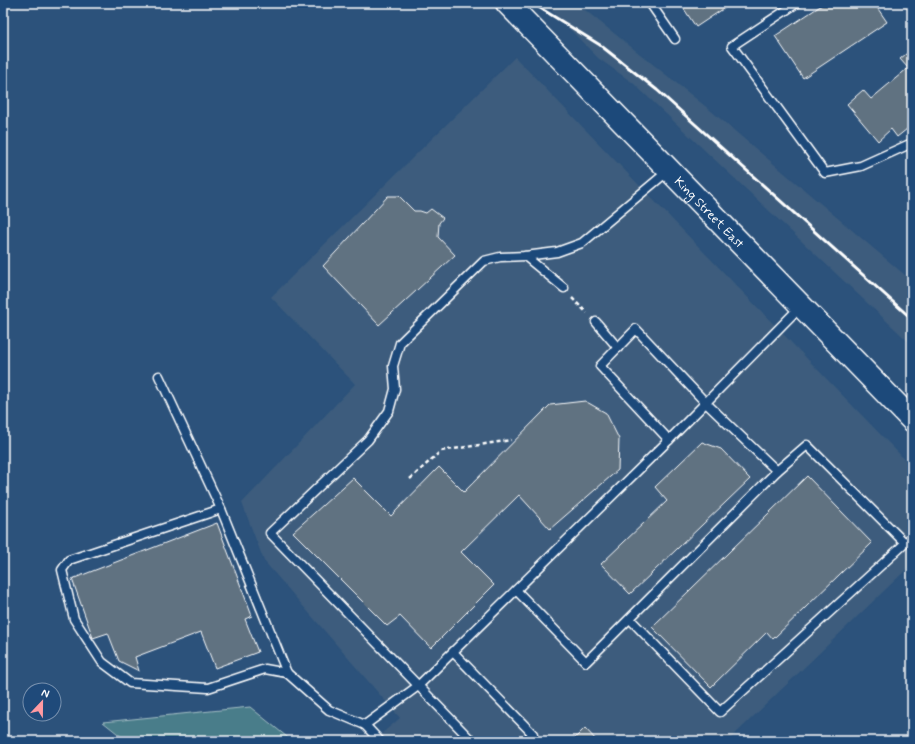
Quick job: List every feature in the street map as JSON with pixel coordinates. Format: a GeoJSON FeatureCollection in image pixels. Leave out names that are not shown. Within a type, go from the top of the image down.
{"type":"FeatureCollection","features":[{"type":"Feature","properties":{"kind":"main road","name":"King Street East"},"geometry":{"type":"LineString","coordinates":[[507,3],[912,420]]}},
{"type":"Feature","properties":{"kind":"lane"},"geometry":{"type":"LineString","coordinates":[[650,3],[675,38]]}},
{"type":"Feature","properties":{"kind":"lane"},"geometry":{"type":"LineString","coordinates":[[797,3],[732,46],[825,173],[861,166],[912,143]]}},
{"type":"Feature","properties":{"kind":"lane"},"geometry":{"type":"LineString","coordinates":[[472,741],[270,533],[368,440],[389,411],[395,389],[393,366],[400,343],[484,261],[500,257],[557,252],[582,243],[668,170]]}},
{"type":"Feature","properties":{"kind":"lane"},"geometry":{"type":"LineString","coordinates":[[525,256],[564,288]]}},
{"type":"Feature","properties":{"kind":"lane"},"geometry":{"type":"LineString","coordinates":[[365,725],[418,686],[669,440],[801,306]]}},
{"type":"Feature","properties":{"kind":"lane"},"geometry":{"type":"LineString","coordinates":[[596,322],[618,348]]}},
{"type":"Feature","properties":{"kind":"lane"},"geometry":{"type":"LineString","coordinates":[[669,440],[600,366],[636,329],[706,403],[777,471]]}},
{"type":"Feature","properties":{"kind":"lane"},"geometry":{"type":"LineString","coordinates":[[159,376],[221,509],[287,673],[329,710],[365,725],[380,741]]}},
{"type":"Feature","properties":{"kind":"lane"},"geometry":{"type":"LineString","coordinates":[[516,590],[586,662],[777,471],[807,445],[905,543]]}},
{"type":"Feature","properties":{"kind":"lane"},"geometry":{"type":"LineString","coordinates":[[221,509],[69,560],[62,570],[74,619],[102,662],[130,683],[208,688],[265,669],[287,673]]}},
{"type":"Feature","properties":{"kind":"lane"},"geometry":{"type":"LineString","coordinates":[[630,619],[720,712],[912,537]]}},
{"type":"Feature","properties":{"kind":"lane"},"geometry":{"type":"LineString","coordinates":[[453,652],[533,734],[526,741]]}},
{"type":"Feature","properties":{"kind":"path"},"geometry":{"type":"LineString","coordinates":[[564,288],[596,322]]}},
{"type":"Feature","properties":{"kind":"path"},"geometry":{"type":"LineString","coordinates":[[410,479],[440,450],[510,440]]}},
{"type":"Feature","properties":{"kind":"shaded area"},"geometry":{"type":"Polygon","coordinates":[[[544,3],[570,3],[580,6],[710,110],[912,281],[912,345],[633,83],[598,58],[544,3]]]}},
{"type":"Feature","properties":{"kind":"shaded area"},"geometry":{"type":"Polygon","coordinates":[[[515,57],[912,467],[912,564],[728,741],[373,741],[400,718],[264,561],[242,503],[355,384],[271,297],[515,57]]]}},
{"type":"Feature","properties":{"kind":"green space"},"geometry":{"type":"Polygon","coordinates":[[[250,707],[292,741],[127,741],[103,722],[250,707]]]}},
{"type":"Feature","properties":{"kind":"building"},"geometry":{"type":"Polygon","coordinates":[[[680,3],[732,3],[696,27],[680,3]]]}},
{"type":"Feature","properties":{"kind":"building"},"geometry":{"type":"Polygon","coordinates":[[[825,3],[874,3],[887,22],[803,78],[775,36],[825,3]]]}},
{"type":"Feature","properties":{"kind":"building"},"geometry":{"type":"Polygon","coordinates":[[[912,49],[912,125],[897,137],[891,129],[878,141],[847,104],[863,90],[871,99],[908,68],[900,59],[912,49]]]}},
{"type":"Feature","properties":{"kind":"building"},"geometry":{"type":"Polygon","coordinates":[[[388,196],[399,196],[414,211],[426,213],[431,209],[443,218],[439,223],[438,237],[455,255],[379,325],[323,266],[388,196]]]}},
{"type":"Feature","properties":{"kind":"building"},"geometry":{"type":"Polygon","coordinates":[[[585,401],[606,413],[619,439],[618,470],[550,529],[519,495],[461,552],[494,585],[431,648],[400,616],[387,626],[293,532],[353,478],[391,516],[439,467],[464,492],[550,405],[585,401]]]}},
{"type":"Feature","properties":{"kind":"building"},"geometry":{"type":"Polygon","coordinates":[[[702,442],[721,449],[750,479],[630,594],[601,564],[667,501],[655,487],[702,442]]]}},
{"type":"Feature","properties":{"kind":"building"},"geometry":{"type":"Polygon","coordinates":[[[807,476],[872,543],[773,639],[767,632],[711,687],[652,627],[807,476]]]}},
{"type":"Feature","properties":{"kind":"building"},"geometry":{"type":"Polygon","coordinates":[[[217,523],[252,616],[245,619],[258,652],[215,668],[201,632],[135,657],[139,671],[119,661],[108,633],[93,638],[72,579],[217,523]]]}},
{"type":"Feature","properties":{"kind":"building"},"geometry":{"type":"Polygon","coordinates":[[[585,728],[597,741],[573,741],[573,740],[585,728]]]}},
{"type":"Feature","properties":{"kind":"railway"},"geometry":{"type":"LineString","coordinates":[[532,3],[600,45],[657,90],[912,319]]}}]}
